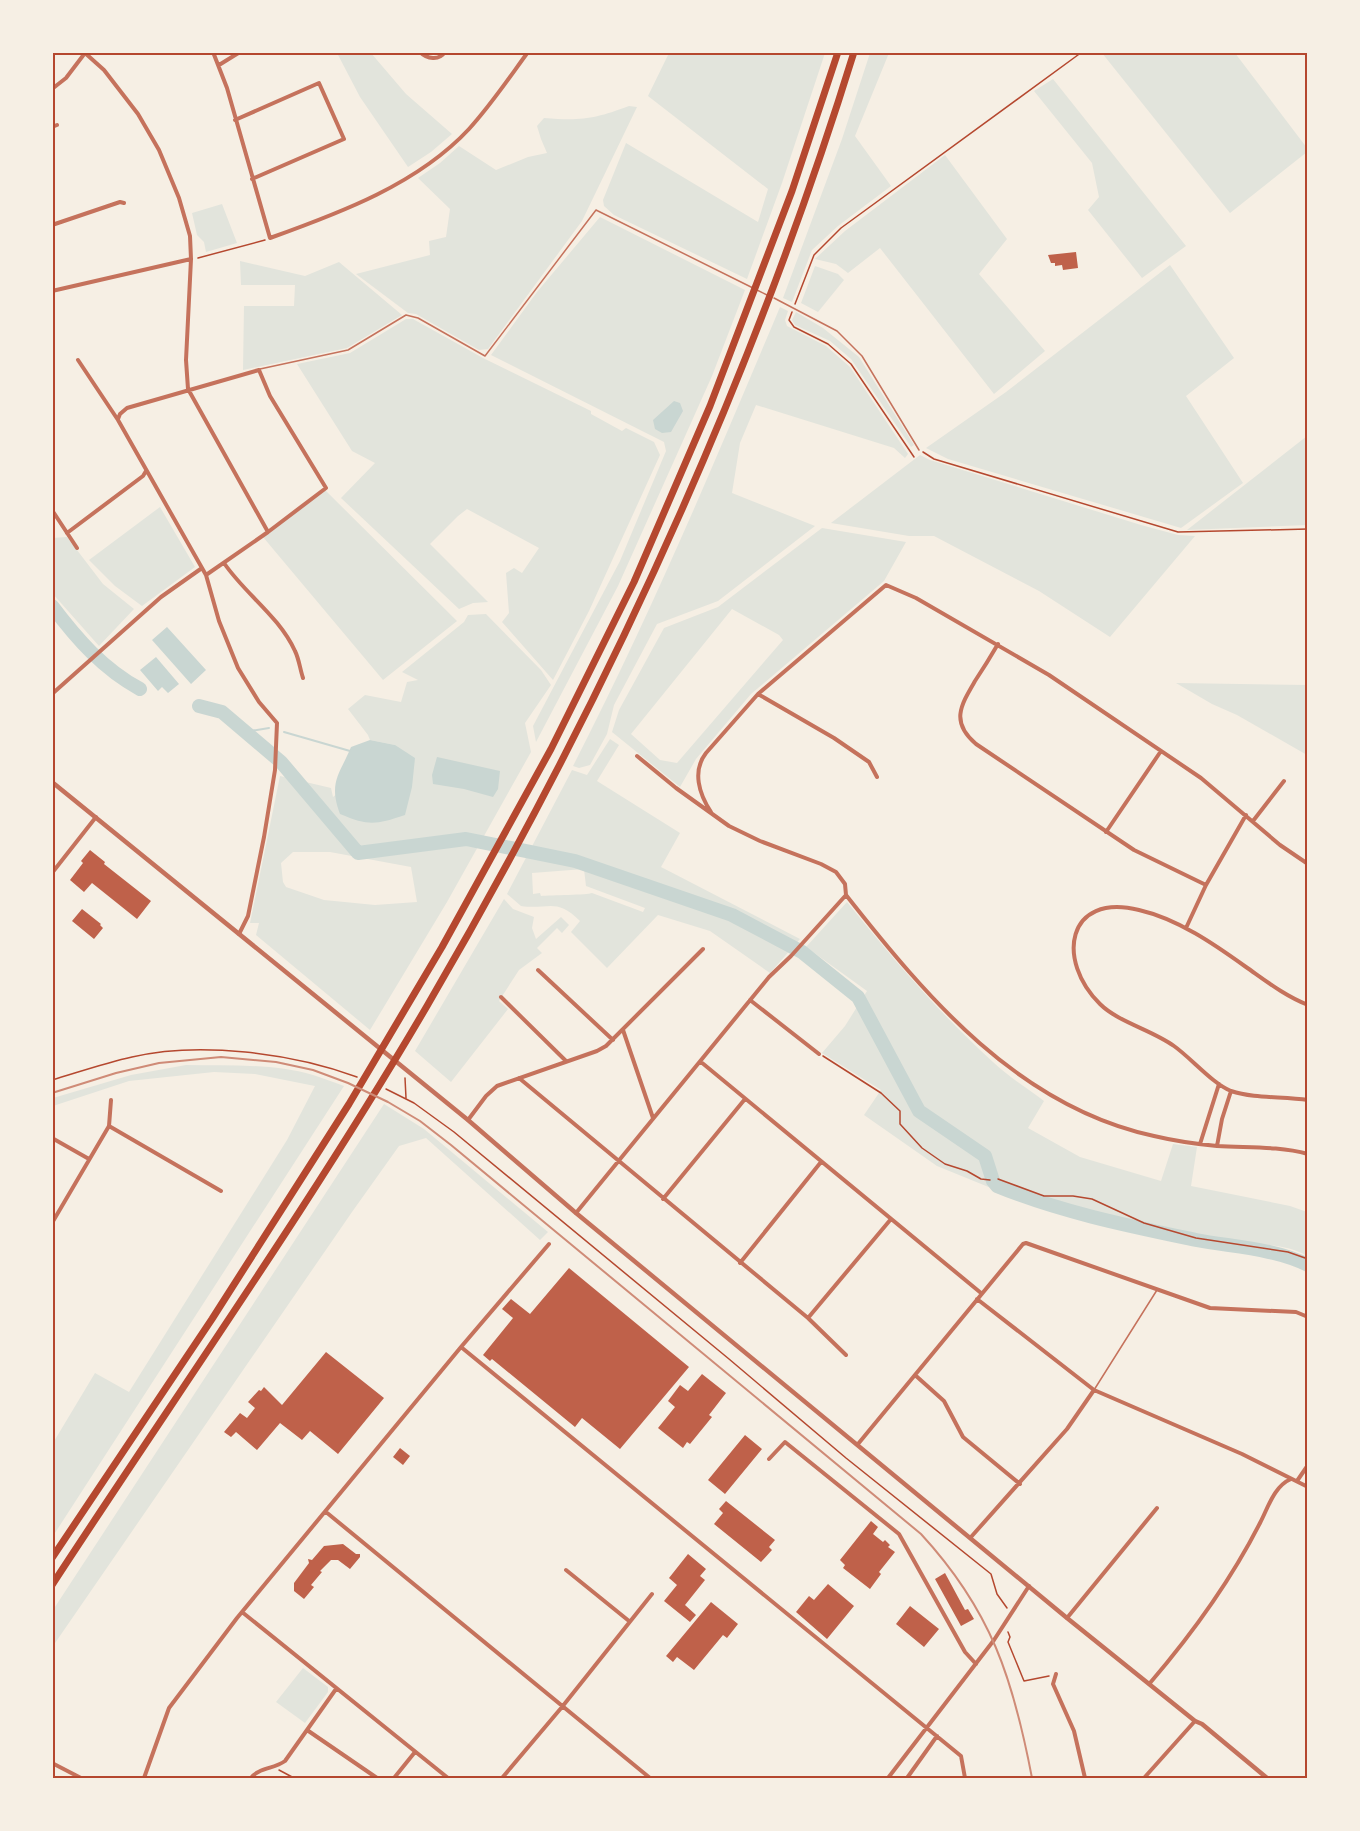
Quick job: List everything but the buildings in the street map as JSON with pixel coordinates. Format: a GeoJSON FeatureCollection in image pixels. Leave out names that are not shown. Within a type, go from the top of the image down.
{"type":"FeatureCollection","features":[{"type":"Feature","properties":{"kind":"highway"},"geometry":{"type":"LineString","coordinates":[[52,1558],[212,1319],[349,1104],[442,947],[551,749],[634,582],[710,406],[788,202],[838,52]]}},
{"type":"Feature","properties":{"kind":"highway"},"geometry":{"type":"LineString","coordinates":[[52,1585],[226,1324],[362,1113],[426,1007],[566,756],[647,591],[725,412],[804,204],[854,52]]}},
{"type":"Feature","properties":{"kind":"street"},"geometry":{"type":"LineString","coordinates":[[213,52],[270,237],[354,205],[419,171],[468,130],[495,98],[528,52]]}},
{"type":"Feature","properties":{"kind":"street"},"geometry":{"type":"LineString","coordinates":[[219,66],[240,52]]}},
{"type":"Feature","properties":{"kind":"street"},"geometry":{"type":"LineString","coordinates":[[420,52],[426,58],[433,59],[443,56],[446,52]]}},
{"type":"Feature","properties":{"kind":"street"},"geometry":{"type":"LineString","coordinates":[[52,89],[66,78],[85,53],[104,70],[124,94],[159,150],[187,221],[190,236],[186,360],[188,389],[268,532]]}},
{"type":"Feature","properties":{"kind":"street"},"geometry":{"type":"LineString","coordinates":[[235,120],[319,83],[344,139],[252,179]]}},
{"type":"Feature","properties":{"kind":"street"},"geometry":{"type":"LineString","coordinates":[[52,225],[120,202],[124,203]]}},
{"type":"Feature","properties":{"kind":"street"},"geometry":{"type":"LineString","coordinates":[[52,291],[191,259]]}},
{"type":"Feature","properties":{"kind":"street"},"geometry":{"type":"LineString","coordinates":[[78,360],[118,420],[206,575],[219,621],[235,661],[260,702],[277,723],[276,762],[264,837],[248,916],[239,934]]}},
{"type":"Feature","properties":{"kind":"street"},"geometry":{"type":"LineString","coordinates":[[118,420],[120,414],[127,408],[259,370],[270,396],[326,488],[206,575]]}},
{"type":"Feature","properties":{"kind":"street"},"geometry":{"type":"LineString","coordinates":[[67,533],[143,476],[146,471]]}},
{"type":"Feature","properties":{"kind":"street"},"geometry":{"type":"LineString","coordinates":[[52,510],[77,548]]}},
{"type":"Feature","properties":{"kind":"street"},"geometry":{"type":"LineString","coordinates":[[224,563],[236,581],[279,625],[296,652],[303,678]]}},
{"type":"Feature","properties":{"kind":"street"},"geometry":{"type":"LineString","coordinates":[[52,694],[161,597],[202,568]]}},
{"type":"Feature","properties":{"kind":"street"},"geometry":{"type":"LineString","coordinates":[[711,812],[699,784],[698,773],[700,763],[706,753],[758,694],[886,585],[916,598],[1049,675],[1201,778],[1280,845],[1308,864]]}},
{"type":"Feature","properties":{"kind":"street"},"geometry":{"type":"LineString","coordinates":[[998,644],[961,704],[961,724],[967,735],[976,744],[1106,832],[1134,849],[1206,885]]}},
{"type":"Feature","properties":{"kind":"street"},"geometry":{"type":"LineString","coordinates":[[758,694],[834,738],[869,762],[877,777]]}},
{"type":"Feature","properties":{"kind":"street"},"geometry":{"type":"LineString","coordinates":[[1106,832],[1161,751]]}},
{"type":"Feature","properties":{"kind":"street"},"geometry":{"type":"LineString","coordinates":[[637,756],[676,788],[735,829],[828,867],[836,873],[845,884],[846,895],[947,1014],[991,1054],[1060,1102],[1093,1118],[1150,1136],[1217,1146],[1280,1148],[1308,1154]]}},
{"type":"Feature","properties":{"kind":"street"},"geometry":{"type":"LineString","coordinates":[[1253,821],[1284,781]]}},
{"type":"Feature","properties":{"kind":"street"},"geometry":{"type":"LineString","coordinates":[[52,782],[468,1120],[576,1213],[1067,1618],[1195,1721],[1202,1724],[1267,1779]]}},
{"type":"Feature","properties":{"kind":"street"},"geometry":{"type":"LineString","coordinates":[[1186,928],[1206,885],[1246,815]]}},
{"type":"Feature","properties":{"kind":"street"},"geometry":{"type":"LineString","coordinates":[[52,873],[96,817]]}},
{"type":"Feature","properties":{"kind":"street"},"geometry":{"type":"LineString","coordinates":[[576,1213],[769,977],[846,895]]}},
{"type":"Feature","properties":{"kind":"street"},"geometry":{"type":"LineString","coordinates":[[1308,1005],[1286,995],[1230,956],[1186,928],[1165,918],[1138,909],[1113,906],[1098,910],[1086,917],[1077,927],[1073,947],[1075,964],[1085,987],[1102,1006],[1120,1018],[1162,1038],[1191,1058],[1219,1084],[1231,1091],[1308,1100]]}},
{"type":"Feature","properties":{"kind":"street"},"geometry":{"type":"LineString","coordinates":[[468,1120],[491,1091],[502,1084],[603,1048],[703,948]]}},
{"type":"Feature","properties":{"kind":"street"},"geometry":{"type":"LineString","coordinates":[[537,970],[613,1040]]}},
{"type":"Feature","properties":{"kind":"street"},"geometry":{"type":"LineString","coordinates":[[501,997],[566,1061]]}},
{"type":"Feature","properties":{"kind":"street"},"geometry":{"type":"LineString","coordinates":[[750,1000],[819,1054]]}},
{"type":"Feature","properties":{"kind":"street"},"geometry":{"type":"LineString","coordinates":[[623,1030],[653,1119]]}},
{"type":"Feature","properties":{"kind":"street"},"geometry":{"type":"LineString","coordinates":[[701,1062],[981,1293]]}},
{"type":"Feature","properties":{"kind":"street"},"geometry":{"type":"LineString","coordinates":[[519,1078],[808,1318],[846,1355]]}},
{"type":"Feature","properties":{"kind":"street"},"geometry":{"type":"LineString","coordinates":[[1200,1144],[1219,1084]]}},
{"type":"Feature","properties":{"kind":"street"},"geometry":{"type":"LineString","coordinates":[[1217,1146],[1222,1119],[1231,1091]]}},
{"type":"Feature","properties":{"kind":"street"},"geometry":{"type":"LineString","coordinates":[[663,1199],[745,1099]]}},
{"type":"Feature","properties":{"kind":"street"},"geometry":{"type":"LineString","coordinates":[[52,1223],[109,1126],[111,1100]]}},
{"type":"Feature","properties":{"kind":"street"},"geometry":{"type":"LineString","coordinates":[[109,1126],[221,1191]]}},
{"type":"Feature","properties":{"kind":"street"},"geometry":{"type":"LineString","coordinates":[[52,1138],[89,1159]]}},
{"type":"Feature","properties":{"kind":"street"},"geometry":{"type":"LineString","coordinates":[[740,1263],[821,1162]]}},
{"type":"Feature","properties":{"kind":"street"},"geometry":{"type":"LineString","coordinates":[[808,1318],[891,1219]]}},
{"type":"Feature","properties":{"kind":"street"},"geometry":{"type":"LineString","coordinates":[[858,1444],[981,1293],[1026,1243],[1210,1308],[1296,1312],[1308,1317]]}},
{"type":"Feature","properties":{"kind":"street"},"geometry":{"type":"LineString","coordinates":[[144,1779],[169,1708],[242,1611],[549,1244]]}},
{"type":"Feature","properties":{"kind":"street"},"geometry":{"type":"LineString","coordinates":[[977,1299],[1094,1390],[1242,1454],[1308,1487]]}},
{"type":"Feature","properties":{"kind":"street"},"geometry":{"type":"LineString","coordinates":[[461,1347],[961,1756],[965,1779]]}},
{"type":"Feature","properties":{"kind":"street"},"geometry":{"type":"LineString","coordinates":[[915,1375],[944,1401],[963,1437],[1020,1484]]}},
{"type":"Feature","properties":{"kind":"street"},"geometry":{"type":"LineString","coordinates":[[971,1537],[1067,1429],[1094,1390]]}},
{"type":"Feature","properties":{"kind":"street"},"geometry":{"type":"LineString","coordinates":[[769,1459],[785,1442],[899,1534],[965,1652],[976,1664]]}},
{"type":"Feature","properties":{"kind":"street"},"geometry":{"type":"LineString","coordinates":[[1297,1481],[1308,1465]]}},
{"type":"Feature","properties":{"kind":"street"},"geometry":{"type":"LineString","coordinates":[[1150,1683],[1175,1654],[1211,1605],[1241,1557],[1275,1494],[1285,1482],[1292,1479]]}},
{"type":"Feature","properties":{"kind":"street"},"geometry":{"type":"LineString","coordinates":[[1067,1618],[1157,1509]]}},
{"type":"Feature","properties":{"kind":"street"},"geometry":{"type":"LineString","coordinates":[[326,1512],[650,1779]]}},
{"type":"Feature","properties":{"kind":"street"},"geometry":{"type":"LineString","coordinates":[[566,1570],[629,1621]]}},
{"type":"Feature","properties":{"kind":"street"},"geometry":{"type":"LineString","coordinates":[[888,1779],[1005,1625],[1029,1586]]}},
{"type":"Feature","properties":{"kind":"street"},"geometry":{"type":"LineString","coordinates":[[502,1779],[652,1594]]}},
{"type":"Feature","properties":{"kind":"street"},"geometry":{"type":"LineString","coordinates":[[242,1611],[448,1779]]}},
{"type":"Feature","properties":{"kind":"street"},"geometry":{"type":"LineString","coordinates":[[1056,1674],[1053,1684],[1074,1731],[1085,1779]]}},
{"type":"Feature","properties":{"kind":"street"},"geometry":{"type":"LineString","coordinates":[[250,1779],[255,1773],[285,1761],[336,1689]]}},
{"type":"Feature","properties":{"kind":"street"},"geometry":{"type":"LineString","coordinates":[[1144,1779],[1195,1721]]}},
{"type":"Feature","properties":{"kind":"street"},"geometry":{"type":"LineString","coordinates":[[307,1730],[377,1779]]}},
{"type":"Feature","properties":{"kind":"street"},"geometry":{"type":"LineString","coordinates":[[907,1779],[937,1736]]}},
{"type":"Feature","properties":{"kind":"street"},"geometry":{"type":"LineString","coordinates":[[394,1779],[415,1752]]}},
{"type":"Feature","properties":{"kind":"street"},"geometry":{"type":"LineString","coordinates":[[52,1763],[81,1779]]}},
{"type":"Feature","properties":{"kind":"lane"},"geometry":{"type":"LineString","coordinates":[[259,370],[348,350],[406,315],[418,318],[485,356],[596,210],[837,331],[862,356],[919,450]]}},
{"type":"Feature","properties":{"kind":"lane"},"geometry":{"type":"LineString","coordinates":[[1094,1390],[1158,1290]]}},
{"type":"Feature","properties":{"kind":"path"},"geometry":{"type":"LineString","coordinates":[[914,457],[851,364],[828,344],[794,327],[789,320],[814,255],[841,228],[1082,52]]}},
{"type":"Feature","properties":{"kind":"path"},"geometry":{"type":"LineString","coordinates":[[191,259],[270,237]]}},
{"type":"Feature","properties":{"kind":"path"},"geometry":{"type":"LineString","coordinates":[[919,450],[934,459],[1178,532],[1308,529]]}},
{"type":"Feature","properties":{"kind":"path"},"geometry":{"type":"LineString","coordinates":[[52,1080],[134,1056],[186,1050],[240,1051],[285,1057],[350,1075]]}},
{"type":"Feature","properties":{"kind":"path"},"geometry":{"type":"LineString","coordinates":[[819,1054],[881,1093],[900,1111],[900,1124],[933,1157],[945,1164],[967,1171],[975,1177],[990,1180]]}},
{"type":"Feature","properties":{"kind":"path"},"geometry":{"type":"LineString","coordinates":[[404,1068],[406,1098]]}},
{"type":"Feature","properties":{"kind":"path"},"geometry":{"type":"LineString","coordinates":[[398,1093],[454,1132],[846,1458],[991,1574],[997,1594],[1012,1613]]}},
{"type":"Feature","properties":{"kind":"path"},"geometry":{"type":"LineString","coordinates":[[998,1179],[1044,1196],[1092,1199],[1144,1223],[1196,1238],[1280,1250],[1308,1259]]}},
{"type":"Feature","properties":{"kind":"path"},"geometry":{"type":"LineString","coordinates":[[1005,1625],[1010,1637],[1008,1642],[1024,1681],[1056,1674]]}},
{"type":"Feature","properties":{"kind":"path"},"geometry":{"type":"LineString","coordinates":[[274,1767],[294,1779]]}},
{"type":"Feature","properties":{"kind":"shaded area"},"geometry":{"type":"Polygon","coordinates":[[[337,53],[371,53],[406,94],[452,134],[431,152],[408,167],[360,97],[337,53]]]}},
{"type":"Feature","properties":{"kind":"shaded area"},"geometry":{"type":"Polygon","coordinates":[[[669,53],[825,53],[747,279],[614,215],[604,206],[603,200],[626,143],[758,222],[768,189],[648,96],[669,53]]]}},
{"type":"Feature","properties":{"kind":"shaded area"},"geometry":{"type":"Polygon","coordinates":[[[870,53],[889,53],[855,136],[891,186],[838,226],[812,250],[792,302],[783,298],[842,139],[870,53]]]}},
{"type":"Feature","properties":{"kind":"shaded area"},"geometry":{"type":"Polygon","coordinates":[[[1102,53],[1235,53],[1307,148],[1307,152],[1230,213],[1102,53]]]}},
{"type":"Feature","properties":{"kind":"shaded area"},"geometry":{"type":"Polygon","coordinates":[[[1053,79],[1186,246],[1142,278],[1088,210],[1099,197],[1092,163],[1034,91],[1053,79]]]}},
{"type":"Feature","properties":{"kind":"shaded area"},"geometry":{"type":"Polygon","coordinates":[[[629,106],[637,107],[582,221],[488,349],[479,350],[416,314],[408,313],[356,274],[430,255],[429,241],[446,237],[450,209],[418,178],[459,146],[496,170],[528,157],[547,153],[537,126],[544,118],[588,118],[629,106]]]}},
{"type":"Feature","properties":{"kind":"shaded area"},"geometry":{"type":"Polygon","coordinates":[[[945,155],[1007,239],[979,274],[1045,351],[994,394],[880,248],[848,273],[836,264],[815,259],[845,231],[945,155]]]}},
{"type":"Feature","properties":{"kind":"shaded area"},"geometry":{"type":"Polygon","coordinates":[[[222,204],[237,243],[206,252],[204,242],[197,235],[192,213],[222,204]]]}},
{"type":"Feature","properties":{"kind":"shaded area"},"geometry":{"type":"Polygon","coordinates":[[[600,217],[745,290],[712,376],[618,586],[536,742],[533,726],[620,561],[666,451],[664,442],[491,355],[537,292],[600,217]]]}},
{"type":"Feature","properties":{"kind":"shaded area"},"geometry":{"type":"Polygon","coordinates":[[[240,261],[305,276],[339,262],[402,315],[347,348],[243,370],[244,306],[294,306],[295,285],[241,285],[240,261]]]}},
{"type":"Feature","properties":{"kind":"shaded area"},"geometry":{"type":"Polygon","coordinates":[[[1170,265],[1234,358],[1186,396],[1243,483],[1181,528],[948,459],[926,448],[1006,392],[1170,265]]]}},
{"type":"Feature","properties":{"kind":"shaded area"},"geometry":{"type":"Polygon","coordinates":[[[815,266],[838,274],[844,280],[818,312],[801,303],[815,266]]]}},
{"type":"Feature","properties":{"kind":"shaded area"},"geometry":{"type":"Polygon","coordinates":[[[780,307],[788,311],[785,320],[787,326],[826,346],[850,367],[908,454],[905,458],[894,448],[756,405],[740,443],[732,493],[815,526],[718,601],[657,624],[614,705],[607,734],[590,765],[579,768],[573,766],[655,596],[780,307]]]}},
{"type":"Feature","properties":{"kind":"shaded area"},"geometry":{"type":"Polygon","coordinates":[[[796,312],[823,328],[859,357],[914,445],[911,447],[851,359],[830,341],[795,325],[792,320],[796,312]]]}},
{"type":"Feature","properties":{"kind":"shaded area"},"geometry":{"type":"Polygon","coordinates":[[[406,319],[413,319],[483,358],[591,411],[591,414],[622,431],[626,428],[654,442],[660,455],[589,611],[553,680],[502,622],[509,613],[506,573],[514,568],[522,573],[539,548],[467,509],[430,544],[488,602],[473,603],[459,609],[341,498],[375,463],[352,451],[297,364],[350,353],[406,319]]]}},
{"type":"Feature","properties":{"kind":"shaded area"},"geometry":{"type":"Polygon","coordinates":[[[674,401],[680,403],[683,411],[671,432],[662,433],[655,429],[653,420],[674,401]]]}},
{"type":"Feature","properties":{"kind":"shaded area"},"geometry":{"type":"Polygon","coordinates":[[[1307,436],[1307,525],[1187,530],[1307,436]]]}},
{"type":"Feature","properties":{"kind":"shaded area"},"geometry":{"type":"Polygon","coordinates":[[[920,455],[1141,525],[1178,535],[1195,536],[1110,637],[1039,591],[934,536],[909,536],[831,523],[920,455]]]}},
{"type":"Feature","properties":{"kind":"shaded area"},"geometry":{"type":"Polygon","coordinates":[[[325,490],[457,621],[383,680],[263,537],[325,490]]]}},
{"type":"Feature","properties":{"kind":"shaded area"},"geometry":{"type":"Polygon","coordinates":[[[160,507],[195,567],[142,606],[115,586],[89,560],[160,507]]]}},
{"type":"Feature","properties":{"kind":"shaded area"},"geometry":{"type":"Polygon","coordinates":[[[822,528],[906,542],[884,581],[751,694],[696,759],[680,787],[612,732],[619,710],[664,628],[718,607],[822,528]],[[732,609],[631,734],[660,760],[677,763],[783,640],[779,635],[732,609]]]}},
{"type":"Feature","properties":{"kind":"shaded area"},"geometry":{"type":"Polygon","coordinates":[[[67,537],[103,584],[134,609],[99,646],[53,594],[52,538],[67,537]]]}},
{"type":"Feature","properties":{"kind":"shaded area"},"geometry":{"type":"Polygon","coordinates":[[[486,614],[541,670],[551,685],[525,723],[531,752],[447,902],[370,1030],[256,935],[259,923],[250,923],[280,776],[331,788],[333,797],[395,745],[370,740],[348,709],[365,695],[401,702],[407,682],[418,680],[402,672],[464,622],[468,615],[486,614]],[[293,852],[281,863],[283,882],[286,887],[324,900],[375,905],[417,902],[411,867],[330,852],[293,852]]]}},
{"type":"Feature","properties":{"kind":"shaded area"},"geometry":{"type":"Polygon","coordinates":[[[167,627],[206,670],[191,684],[152,640],[167,627]]]}},
{"type":"Feature","properties":{"kind":"shaded area"},"geometry":{"type":"Polygon","coordinates":[[[156,657],[179,684],[168,693],[162,687],[158,691],[140,670],[156,657]]]}},
{"type":"Feature","properties":{"kind":"shaded area"},"geometry":{"type":"Polygon","coordinates":[[[1176,683],[1307,685],[1307,755],[1237,715],[1212,704],[1176,683]]]}},
{"type":"Feature","properties":{"kind":"shaded area"},"geometry":{"type":"Polygon","coordinates":[[[610,739],[619,745],[597,781],[680,833],[661,867],[800,939],[770,973],[710,931],[658,915],[607,968],[571,932],[580,921],[572,914],[565,909],[552,906],[521,906],[507,894],[572,770],[587,775],[610,739]],[[584,869],[532,873],[533,894],[540,893],[541,896],[592,893],[643,912],[645,908],[586,886],[584,869]]]}},
{"type":"Feature","properties":{"kind":"shaded area"},"geometry":{"type":"Polygon","coordinates":[[[370,740],[395,745],[415,758],[412,787],[405,815],[372,823],[358,821],[340,814],[335,794],[337,779],[351,747],[370,740]]]}},
{"type":"Feature","properties":{"kind":"shaded area"},"geometry":{"type":"Polygon","coordinates":[[[437,757],[500,771],[498,789],[493,797],[433,784],[432,775],[437,757]]]}},
{"type":"Feature","properties":{"kind":"shaded area"},"geometry":{"type":"Polygon","coordinates":[[[504,899],[513,909],[534,917],[532,928],[536,939],[561,917],[569,925],[562,933],[557,928],[537,948],[542,953],[519,970],[499,1001],[508,1009],[451,1082],[415,1051],[504,899]]]}},
{"type":"Feature","properties":{"kind":"shaded area"},"geometry":{"type":"Polygon","coordinates":[[[847,902],[935,1005],[999,1067],[1044,1101],[1028,1128],[1080,1157],[1161,1181],[1173,1144],[1197,1147],[1191,1186],[1290,1206],[1307,1212],[1307,1256],[1280,1247],[1221,1239],[1154,1224],[1154,1234],[1038,1207],[937,1166],[864,1115],[881,1090],[822,1053],[845,1026],[867,991],[806,947],[847,902]]]}},
{"type":"Feature","properties":{"kind":"shaded area"},"geometry":{"type":"Polygon","coordinates":[[[186,1065],[250,1066],[298,1071],[344,1086],[53,1536],[53,1443],[95,1373],[129,1392],[287,1140],[315,1086],[255,1074],[214,1072],[129,1081],[53,1106],[53,1098],[131,1075],[186,1065]]]}},
{"type":"Feature","properties":{"kind":"shaded area"},"geometry":{"type":"Polygon","coordinates":[[[384,1104],[424,1129],[548,1232],[540,1240],[426,1138],[399,1146],[53,1646],[53,1610],[384,1104]]]}},
{"type":"Feature","properties":{"kind":"shaded area"},"geometry":{"type":"Polygon","coordinates":[[[303,1668],[328,1687],[328,1692],[305,1723],[276,1702],[303,1668]]]}},
{"type":"Feature","properties":{"kind":"waterway"},"geometry":{"type":"LineString","coordinates":[[52,606],[102,663],[140,689]]}},
{"type":"Feature","properties":{"kind":"waterway"},"geometry":{"type":"LineString","coordinates":[[199,706],[222,712],[281,762],[358,853],[466,839],[575,861],[732,915],[802,952],[858,997],[919,1111],[985,1156],[993,1181],[997,1186],[1095,1218],[1196,1240],[1267,1251],[1308,1265]]}},
{"type":"Feature","properties":{"kind":"waterway"},"geometry":{"type":"LineString","coordinates":[[244,732],[269,728]]}},
{"type":"Feature","properties":{"kind":"waterway"},"geometry":{"type":"LineString","coordinates":[[284,732],[350,751]]}},
{"type":"Feature","properties":{"kind":"railway"},"geometry":{"type":"LineString","coordinates":[[52,1093],[116,1073],[159,1063],[221,1057],[276,1062],[313,1070],[388,1102],[420,1121],[921,1534],[965,1590],[996,1647],[1016,1708],[1032,1778]]}}]}
